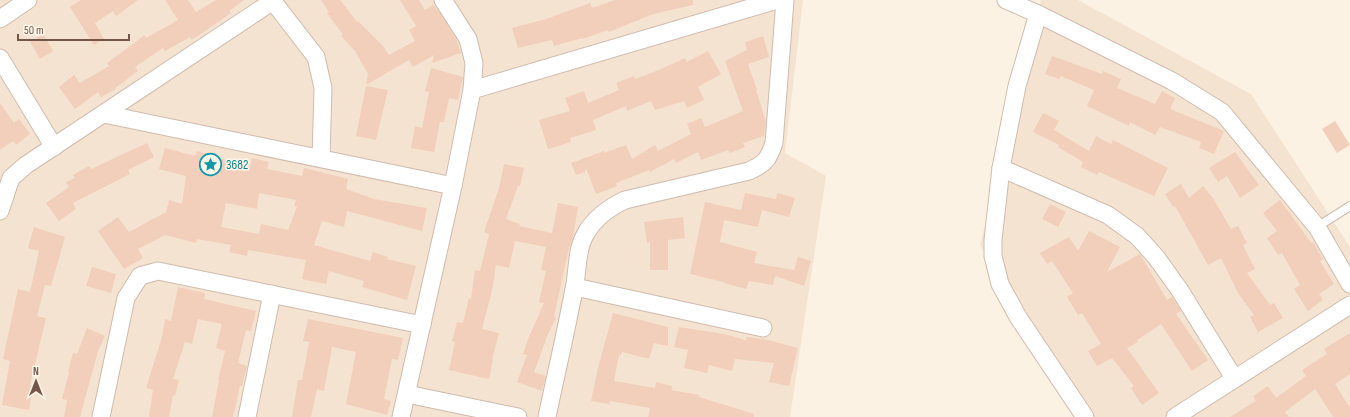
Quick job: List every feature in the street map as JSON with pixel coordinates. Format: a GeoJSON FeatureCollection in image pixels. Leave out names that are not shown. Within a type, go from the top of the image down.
{"type":"FeatureCollection","features":[{"type":"Feature","properties":{"kind":"street"},"geometry":{"type":"LineString","coordinates":[[0,19],[28,0]]}},
{"type":"Feature","properties":{"kind":"street"},"geometry":{"type":"LineString","coordinates":[[401,417],[454,186],[472,90],[474,63],[468,39],[443,0]]}},
{"type":"Feature","properties":{"kind":"street"},"geometry":{"type":"LineString","coordinates":[[472,90],[777,0]]}},
{"type":"Feature","properties":{"kind":"street"},"geometry":{"type":"LineString","coordinates":[[547,417],[575,287],[584,236],[607,209],[625,200],[749,171],[760,166],[769,158],[774,142],[785,0]]}},
{"type":"Feature","properties":{"kind":"street"},"geometry":{"type":"LineString","coordinates":[[1006,0],[1038,14],[1172,81],[1222,112],[1317,227],[1350,284]]}},
{"type":"Feature","properties":{"kind":"street"},"geometry":{"type":"LineString","coordinates":[[0,211],[12,178],[26,165],[272,1],[316,57],[323,88],[321,158]]}},
{"type":"Feature","properties":{"kind":"street"},"geometry":{"type":"LineString","coordinates":[[1038,14],[1017,86],[1001,168],[993,240],[994,263],[1000,284],[1018,317],[1085,417]]}},
{"type":"Feature","properties":{"kind":"street"},"geometry":{"type":"LineString","coordinates":[[0,58],[54,147]]}},
{"type":"Feature","properties":{"kind":"street"},"geometry":{"type":"LineString","coordinates":[[104,114],[454,186]]}},
{"type":"Feature","properties":{"kind":"street"},"geometry":{"type":"LineString","coordinates":[[1001,168],[1108,215],[1137,236],[1156,257],[1179,289],[1234,378]]}},
{"type":"Feature","properties":{"kind":"street"},"geometry":{"type":"LineString","coordinates":[[101,417],[126,298],[140,276],[158,271],[422,324]]}},
{"type":"Feature","properties":{"kind":"street"},"geometry":{"type":"LineString","coordinates":[[575,287],[763,328]]}},
{"type":"Feature","properties":{"kind":"street"},"geometry":{"type":"LineString","coordinates":[[248,417],[272,294]]}},
{"type":"Feature","properties":{"kind":"street"},"geometry":{"type":"LineString","coordinates":[[1175,417],[1350,305]]}},
{"type":"Feature","properties":{"kind":"street"},"geometry":{"type":"LineString","coordinates":[[407,394],[518,417]]}},
{"type":"Feature","properties":{"kind":"lane"},"geometry":{"type":"LineString","coordinates":[[1317,227],[1350,206]]}},
{"type":"Feature","properties":{"kind":"shaded area"},"geometry":{"type":"Polygon","coordinates":[[[0,0],[803,0],[785,153],[826,176],[790,417],[0,417],[0,0]]]}},
{"type":"Feature","properties":{"kind":"shaded area"},"geometry":{"type":"Polygon","coordinates":[[[1041,0],[1078,0],[1251,94],[1350,247],[1350,417],[1078,417],[980,245],[1041,0]]]}},
{"type":"Feature","properties":{"kind":"building"},"geometry":{"type":"Polygon","coordinates":[[[81,0],[138,0],[116,16],[113,11],[95,23],[104,39],[94,45],[70,7],[81,0]]]}},
{"type":"Feature","properties":{"kind":"building"},"geometry":{"type":"Polygon","coordinates":[[[165,0],[188,0],[196,12],[216,0],[244,0],[229,11],[231,13],[192,40],[190,37],[165,51],[163,48],[135,67],[138,71],[115,88],[116,89],[101,97],[98,92],[75,109],[59,87],[74,75],[80,83],[109,66],[107,63],[145,35],[146,38],[178,20],[165,0]]]}},
{"type":"Feature","properties":{"kind":"building"},"geometry":{"type":"Polygon","coordinates":[[[321,0],[340,0],[357,22],[358,21],[383,46],[389,55],[415,41],[409,30],[416,26],[400,0],[419,0],[425,10],[433,5],[440,13],[456,39],[461,53],[432,63],[434,55],[413,67],[409,60],[366,85],[368,74],[355,51],[341,36],[343,35],[327,13],[329,12],[321,0]]]}},
{"type":"Feature","properties":{"kind":"building"},"geometry":{"type":"Polygon","coordinates":[[[615,0],[693,0],[693,5],[653,14],[609,32],[608,30],[582,39],[554,46],[552,40],[518,48],[512,28],[546,19],[590,3],[592,8],[615,0]]]}},
{"type":"Feature","properties":{"kind":"building"},"geometry":{"type":"Polygon","coordinates":[[[43,34],[53,51],[40,59],[30,42],[43,34]]]}},
{"type":"Feature","properties":{"kind":"building"},"geometry":{"type":"Polygon","coordinates":[[[763,36],[769,57],[748,64],[766,122],[764,136],[743,143],[745,147],[730,153],[728,150],[701,160],[698,152],[676,163],[674,159],[650,172],[649,170],[616,183],[617,186],[596,194],[586,168],[585,172],[576,175],[571,163],[626,145],[632,159],[655,145],[658,151],[691,134],[687,124],[701,118],[705,127],[743,111],[725,61],[747,50],[745,42],[763,36]]]}},
{"type":"Feature","properties":{"kind":"building"},"geometry":{"type":"Polygon","coordinates":[[[708,51],[721,74],[698,87],[704,100],[687,108],[684,101],[655,110],[651,101],[627,111],[626,106],[593,120],[596,130],[570,138],[571,142],[548,149],[539,120],[570,111],[565,98],[584,91],[588,103],[619,90],[616,83],[634,76],[635,79],[685,58],[687,62],[708,51]]]}},
{"type":"Feature","properties":{"kind":"building"},"geometry":{"type":"Polygon","coordinates":[[[1052,56],[1102,74],[1103,71],[1121,79],[1117,88],[1155,104],[1162,91],[1175,98],[1170,109],[1224,131],[1214,154],[1199,148],[1201,142],[1160,127],[1155,135],[1130,122],[1129,126],[1087,106],[1094,90],[1061,76],[1059,79],[1045,74],[1052,56]]]}},
{"type":"Feature","properties":{"kind":"building"},"geometry":{"type":"Polygon","coordinates":[[[431,68],[463,77],[458,100],[449,98],[444,122],[440,122],[434,152],[411,148],[415,126],[422,128],[429,92],[425,91],[431,68]]]}},
{"type":"Feature","properties":{"kind":"building"},"geometry":{"type":"Polygon","coordinates":[[[366,86],[388,90],[376,140],[356,136],[366,86]]]}},
{"type":"Feature","properties":{"kind":"building"},"geometry":{"type":"Polygon","coordinates":[[[0,103],[14,123],[19,119],[30,134],[16,145],[13,141],[0,150],[0,103]]]}},
{"type":"Feature","properties":{"kind":"building"},"geometry":{"type":"Polygon","coordinates":[[[1043,113],[1059,121],[1054,130],[1089,151],[1096,136],[1111,144],[1113,140],[1168,168],[1154,196],[1099,172],[1097,175],[1081,167],[1083,162],[1058,147],[1059,145],[1033,132],[1043,113]]]}},
{"type":"Feature","properties":{"kind":"building"},"geometry":{"type":"Polygon","coordinates":[[[1335,121],[1350,145],[1337,153],[1322,129],[1335,121]]]}},
{"type":"Feature","properties":{"kind":"building"},"geometry":{"type":"Polygon","coordinates":[[[147,143],[154,157],[128,170],[130,174],[73,203],[76,209],[59,221],[46,203],[69,187],[66,182],[75,178],[73,175],[89,166],[91,169],[147,143]]]}},
{"type":"Feature","properties":{"kind":"building"},"geometry":{"type":"Polygon","coordinates":[[[165,148],[195,156],[197,151],[250,168],[252,158],[269,162],[267,169],[302,176],[304,168],[348,179],[346,189],[374,199],[427,208],[422,231],[347,211],[344,227],[322,221],[314,245],[370,261],[373,252],[388,257],[387,259],[416,266],[407,300],[362,287],[364,281],[329,271],[326,284],[302,279],[306,260],[248,250],[247,256],[229,252],[231,245],[197,239],[196,243],[165,235],[138,249],[143,258],[124,269],[98,231],[118,217],[129,232],[166,212],[169,200],[182,204],[186,176],[159,169],[165,148]],[[259,193],[257,209],[226,203],[221,227],[259,234],[261,224],[288,230],[297,207],[294,206],[296,200],[259,193]]]}},
{"type":"Feature","properties":{"kind":"building"},"geometry":{"type":"Polygon","coordinates":[[[1235,152],[1259,185],[1240,198],[1227,176],[1218,182],[1209,168],[1235,152]]]}},
{"type":"Feature","properties":{"kind":"building"},"geometry":{"type":"Polygon","coordinates":[[[504,164],[524,168],[520,186],[518,186],[506,219],[520,224],[519,226],[552,233],[558,203],[578,207],[573,237],[568,252],[554,317],[556,318],[548,334],[534,372],[546,376],[542,391],[517,382],[527,355],[523,354],[528,339],[544,303],[539,302],[546,271],[541,270],[546,247],[515,241],[509,268],[496,265],[492,291],[482,329],[499,333],[492,359],[489,379],[449,370],[455,342],[452,341],[457,322],[463,323],[469,298],[471,299],[475,270],[480,271],[489,234],[484,232],[499,188],[504,164]]]}},
{"type":"Feature","properties":{"kind":"building"},"geometry":{"type":"Polygon","coordinates":[[[1181,184],[1189,198],[1203,186],[1213,198],[1231,229],[1238,226],[1247,243],[1243,245],[1255,269],[1247,273],[1270,305],[1274,303],[1283,318],[1258,332],[1250,317],[1254,315],[1238,293],[1221,258],[1208,265],[1175,206],[1173,207],[1165,194],[1181,184]]]}},
{"type":"Feature","properties":{"kind":"building"},"geometry":{"type":"Polygon","coordinates":[[[745,193],[776,199],[777,193],[795,198],[789,217],[762,210],[758,227],[724,220],[720,242],[757,252],[754,263],[794,270],[798,257],[811,261],[804,286],[775,276],[773,285],[749,281],[746,289],[690,274],[705,202],[741,210],[745,193]]]}},
{"type":"Feature","properties":{"kind":"building"},"geometry":{"type":"Polygon","coordinates":[[[1280,200],[1312,244],[1313,242],[1323,259],[1320,261],[1334,284],[1319,294],[1323,300],[1308,311],[1294,289],[1300,285],[1282,253],[1278,255],[1267,238],[1277,231],[1263,213],[1280,200]]]}},
{"type":"Feature","properties":{"kind":"building"},"geometry":{"type":"Polygon","coordinates":[[[1050,204],[1066,212],[1058,227],[1042,219],[1050,204]]]}},
{"type":"Feature","properties":{"kind":"building"},"geometry":{"type":"Polygon","coordinates":[[[683,217],[685,238],[668,240],[668,270],[650,270],[650,242],[647,243],[644,222],[683,217]]]}},
{"type":"Feature","properties":{"kind":"building"},"geometry":{"type":"Polygon","coordinates":[[[34,227],[65,237],[51,286],[45,285],[37,316],[46,318],[30,385],[33,386],[29,410],[2,405],[10,361],[3,359],[18,289],[30,292],[39,251],[28,248],[34,227]]]}},
{"type":"Feature","properties":{"kind":"building"},"geometry":{"type":"Polygon","coordinates":[[[1089,231],[1120,247],[1107,272],[1140,254],[1167,300],[1172,297],[1181,311],[1176,314],[1208,360],[1192,371],[1161,324],[1137,340],[1138,342],[1127,348],[1159,393],[1142,405],[1131,388],[1134,386],[1112,358],[1097,366],[1088,351],[1101,344],[1082,313],[1078,315],[1067,297],[1073,293],[1052,261],[1047,264],[1040,253],[1069,237],[1078,251],[1089,231]]]}},
{"type":"Feature","properties":{"kind":"building"},"geometry":{"type":"Polygon","coordinates":[[[92,267],[116,274],[111,293],[86,286],[92,267]]]}},
{"type":"Feature","properties":{"kind":"building"},"geometry":{"type":"Polygon","coordinates":[[[178,287],[205,293],[204,299],[256,311],[251,331],[246,330],[238,363],[247,366],[242,386],[240,386],[233,417],[212,417],[218,380],[225,351],[216,348],[222,324],[198,319],[192,344],[185,342],[173,379],[179,380],[175,396],[173,395],[169,417],[149,417],[153,390],[146,388],[162,337],[165,319],[171,321],[178,287]]]}},
{"type":"Feature","properties":{"kind":"building"},"geometry":{"type":"Polygon","coordinates":[[[613,313],[668,327],[668,346],[654,343],[649,359],[622,352],[621,355],[619,355],[614,381],[655,388],[656,382],[672,386],[671,390],[699,395],[699,397],[754,414],[754,417],[648,417],[650,408],[610,401],[609,404],[591,401],[598,368],[613,313]]]}},
{"type":"Feature","properties":{"kind":"building"},"geometry":{"type":"Polygon","coordinates":[[[308,319],[403,338],[398,360],[392,359],[384,399],[391,401],[387,415],[346,404],[356,352],[332,347],[324,391],[317,389],[311,417],[292,417],[298,380],[302,380],[309,342],[303,341],[308,319]]]}},
{"type":"Feature","properties":{"kind":"building"},"geometry":{"type":"Polygon","coordinates":[[[679,327],[724,334],[746,340],[746,337],[764,339],[798,348],[789,386],[769,382],[774,363],[735,359],[732,371],[709,365],[707,373],[684,368],[688,350],[674,347],[679,327]]]}},
{"type":"Feature","properties":{"kind":"building"},"geometry":{"type":"Polygon","coordinates":[[[87,328],[105,336],[98,351],[80,417],[64,417],[67,400],[62,399],[68,372],[73,353],[77,354],[87,328]]]}},
{"type":"Feature","properties":{"kind":"building"},"geometry":{"type":"Polygon","coordinates":[[[1350,333],[1350,374],[1335,384],[1350,408],[1350,417],[1333,417],[1315,389],[1285,412],[1289,417],[1230,417],[1256,401],[1253,396],[1268,386],[1276,398],[1306,376],[1302,370],[1327,354],[1324,349],[1350,333]]]}},
{"type":"Feature","properties":{"kind":"place","name":"3682"},"geometry":{"type":"Point","coordinates":[210,164]}}]}
